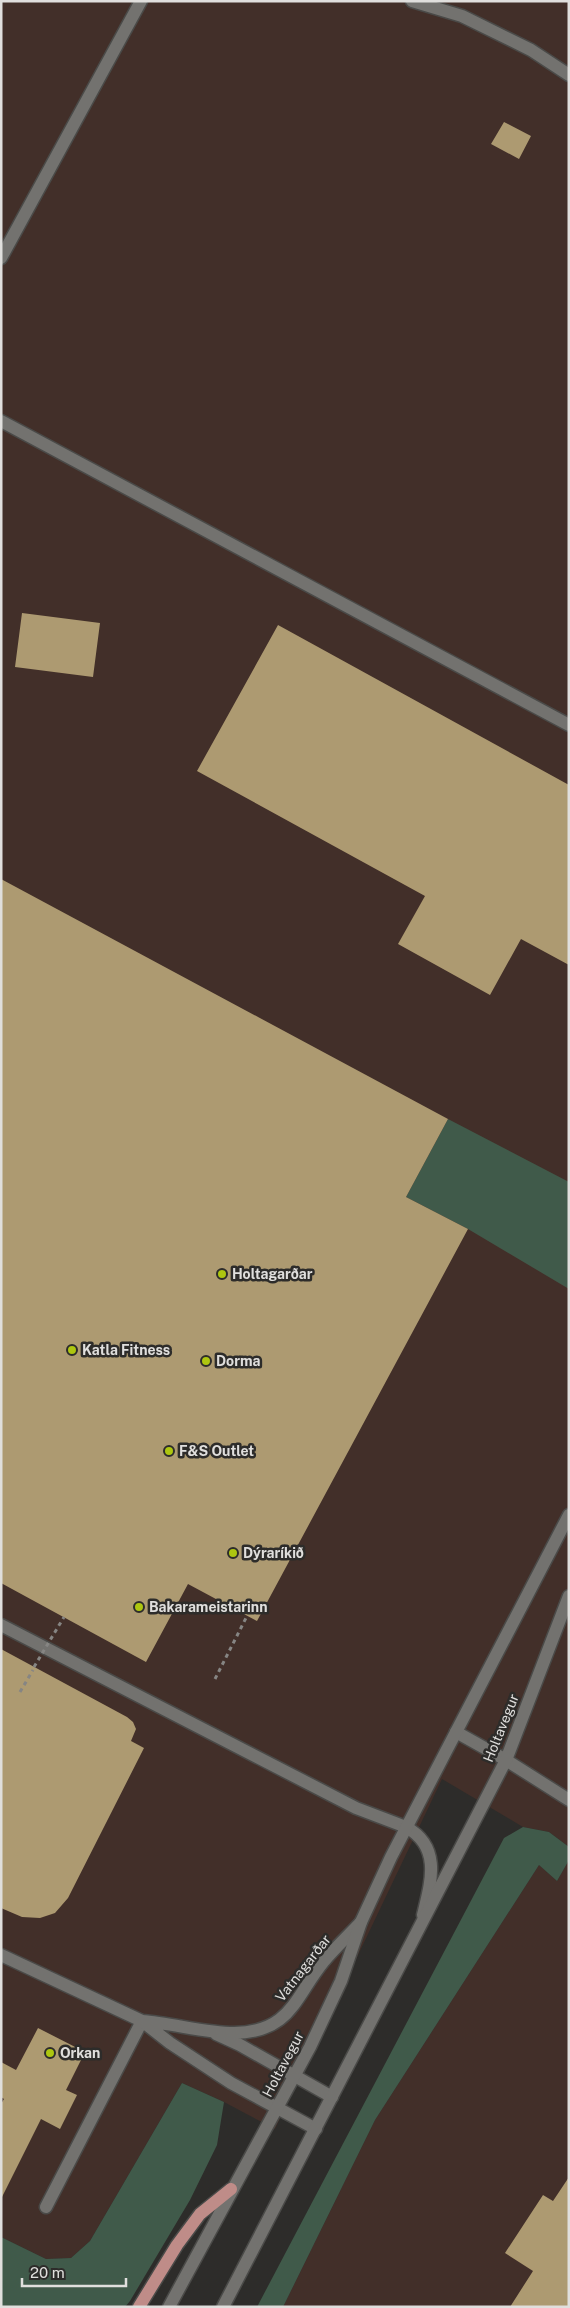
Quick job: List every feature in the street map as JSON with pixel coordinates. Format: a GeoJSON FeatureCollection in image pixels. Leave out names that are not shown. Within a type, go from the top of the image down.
{"type":"FeatureCollection","features":[{"type":"Feature","properties":{"kind":"main road"},"geometry":{"type":"LineString","coordinates":[[1,258],[140,1]]}},
{"type":"Feature","properties":{"kind":"main road"},"geometry":{"type":"LineString","coordinates":[[412,1],[462,16],[531,50],[569,75]]}},
{"type":"Feature","properties":{"kind":"main road"},"geometry":{"type":"LineString","coordinates":[[1,421],[569,725]]}},
{"type":"Feature","properties":{"kind":"main road","name":"Holtavegur"},"geometry":{"type":"LineString","coordinates":[[169,2307],[231,2189],[294,2076],[341,1981],[361,1922],[406,1827],[569,1515]]}},
{"type":"Feature","properties":{"kind":"main road","name":"Holtavegur"},"geometry":{"type":"LineString","coordinates":[[223,2307],[506,1760],[569,1596]]}},
{"type":"Feature","properties":{"kind":"main road"},"geometry":{"type":"LineString","coordinates":[[1,1625],[349,1804],[406,1827]]}},
{"type":"Feature","properties":{"kind":"main road"},"geometry":{"type":"LineString","coordinates":[[456,1732],[506,1760],[569,1800]]}},
{"type":"Feature","properties":{"kind":"main road","name":"Holtavegur"},"geometry":{"type":"LineString","coordinates":[[406,1827],[418,1834],[425,1842],[431,1860],[430,1882],[422,1920]]}},
{"type":"Feature","properties":{"kind":"main road","name":"Vatnagarðar"},"geometry":{"type":"LineString","coordinates":[[142,2021],[233,2033],[262,2030],[278,2022],[298,2001],[323,1962],[361,1922]]}},
{"type":"Feature","properties":{"kind":"main road","name":"Vatnagarðar"},"geometry":{"type":"LineString","coordinates":[[3,1959],[142,2021],[170,2043],[224,2078],[316,2130]]}},
{"type":"Feature","properties":{"kind":"main road"},"geometry":{"type":"LineString","coordinates":[[46,2206],[142,2021]]}},
{"type":"Feature","properties":{"kind":"main road","name":"Vatnagarðar"},"geometry":{"type":"LineString","coordinates":[[205,2029],[240,2045],[332,2097]]}},
{"type":"Feature","properties":{"kind":"main road"},"geometry":{"type":"LineString","coordinates":[[139,2307],[177,2245],[200,2214],[231,2189]]}},
{"type":"Feature","properties":{"kind":"path"},"geometry":{"type":"LineString","coordinates":[[216,1679],[247,1616]]}},
{"type":"Feature","properties":{"kind":"path"},"geometry":{"type":"LineString","coordinates":[[20,1692],[64,1617]]}},
{"type":"Feature","properties":{"kind":"shaded area"},"geometry":{"type":"Polygon","coordinates":[[[1,1],[569,1],[569,1847],[549,1832],[523,1827],[442,1779],[275,2129],[224,2102],[182,2083],[90,2241],[71,2258],[46,2259],[1,2237],[1,1]]]}},
{"type":"Feature","properties":{"kind":"shaded area"},"geometry":{"type":"Polygon","coordinates":[[[569,1860],[569,2307],[283,2307],[375,2120],[539,1865],[557,1881],[569,1860]]]}},
{"type":"Feature","properties":{"kind":"green space"},"geometry":{"type":"Polygon","coordinates":[[[448,1119],[569,1182],[569,1289],[468,1229],[406,1197],[448,1119]]]}},
{"type":"Feature","properties":{"kind":"green space"},"geometry":{"type":"Polygon","coordinates":[[[523,1827],[549,1832],[569,1847],[569,1860],[557,1881],[539,1865],[375,2120],[283,2307],[257,2307],[504,1838],[523,1827]]]}},
{"type":"Feature","properties":{"kind":"green space"},"geometry":{"type":"Polygon","coordinates":[[[182,2083],[224,2102],[217,2145],[190,2200],[130,2301],[125,2307],[1,2307],[1,2237],[46,2259],[71,2258],[90,2241],[182,2083]]]}},
{"type":"Feature","properties":{"kind":"building"},"geometry":{"type":"Polygon","coordinates":[[[504,122],[531,136],[519,159],[491,144],[504,122]]]}},
{"type":"Feature","properties":{"kind":"building"},"geometry":{"type":"Polygon","coordinates":[[[22,613],[100,623],[93,677],[15,667],[22,613]]]}},
{"type":"Feature","properties":{"kind":"building"},"geometry":{"type":"Polygon","coordinates":[[[278,625],[569,785],[569,965],[521,939],[490,995],[398,944],[425,896],[197,771],[278,625]]]}},
{"type":"Feature","properties":{"kind":"building","name":"Holtagarðar"},"geometry":{"type":"Polygon","coordinates":[[[1,879],[448,1119],[406,1197],[468,1229],[257,1621],[188,1584],[146,1662],[1,1583],[1,879]]]}},
{"type":"Feature","properties":{"kind":"building"},"geometry":{"type":"Polygon","coordinates":[[[1,1649],[127,1717],[133,1722],[136,1729],[131,1741],[144,1748],[68,1898],[55,1913],[40,1918],[22,1917],[1,1908],[1,1649]]]}},
{"type":"Feature","properties":{"kind":"building"},"geometry":{"type":"Polygon","coordinates":[[[38,2028],[85,2052],[66,2090],[77,2095],[60,2129],[41,2119],[1,2199],[1,2104],[4,2099],[1,2097],[1,2062],[16,2070],[38,2028]]]}},
{"type":"Feature","properties":{"kind":"building"},"geometry":{"type":"Polygon","coordinates":[[[569,2177],[569,2307],[510,2307],[533,2271],[505,2253],[543,2195],[553,2201],[569,2177]]]}},
{"type":"Feature","properties":{"kind":"place","name":"Holtagarðar"},"geometry":{"type":"Point","coordinates":[222,1274]}},
{"type":"Feature","properties":{"kind":"place","name":"Katla Fitness"},"geometry":{"type":"Point","coordinates":[72,1350]}},
{"type":"Feature","properties":{"kind":"place","name":"Dorma"},"geometry":{"type":"Point","coordinates":[206,1361]}},
{"type":"Feature","properties":{"kind":"place","name":"F&S Outlet"},"geometry":{"type":"Point","coordinates":[169,1451]}},
{"type":"Feature","properties":{"kind":"place","name":"Dýraríkið"},"geometry":{"type":"Point","coordinates":[233,1553]}},
{"type":"Feature","properties":{"kind":"place","name":"Bakarameistarinn"},"geometry":{"type":"Point","coordinates":[139,1607]}},
{"type":"Feature","properties":{"kind":"place","name":"Orkan"},"geometry":{"type":"Point","coordinates":[50,2053]}}]}
